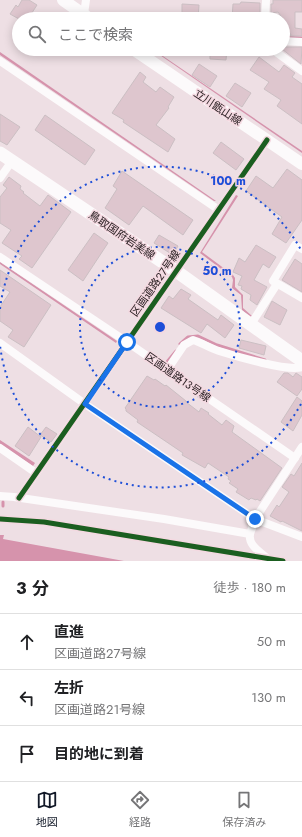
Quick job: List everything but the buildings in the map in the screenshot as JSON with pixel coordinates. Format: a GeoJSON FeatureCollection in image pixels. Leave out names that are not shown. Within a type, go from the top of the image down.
{"type":"FeatureCollection","features":[{"type":"Feature","properties":{"kind":"main road","name":"鳥取国府岩美線"},"geometry":{"type":"LineString","coordinates":[[0,152],[176,271],[302,361]]}},
{"type":"Feature","properties":{"kind":"street"},"geometry":{"type":"LineString","coordinates":[[63,0],[80,12]]}},
{"type":"Feature","properties":{"kind":"street"},"geometry":{"type":"LineString","coordinates":[[86,0],[87,12]]}},
{"type":"Feature","properties":{"kind":"street"},"geometry":{"type":"LineString","coordinates":[[265,12],[266,0]]}},
{"type":"Feature","properties":{"kind":"street"},"geometry":{"type":"LineString","coordinates":[[290,41],[302,42]]}},
{"type":"Feature","properties":{"kind":"street","name":"立川甑山線"},"geometry":{"type":"LineString","coordinates":[[143,56],[302,164]]}},
{"type":"Feature","properties":{"kind":"street"},"geometry":{"type":"LineString","coordinates":[[282,56],[302,71]]}},
{"type":"Feature","properties":{"kind":"street"},"geometry":{"type":"LineString","coordinates":[[0,61],[218,210]]}},
{"type":"Feature","properties":{"kind":"street","name":"区画道路27号線"},"geometry":{"type":"LineString","coordinates":[[19,498],[266,140]]}},
{"type":"Feature","properties":{"kind":"street"},"geometry":{"type":"LineString","coordinates":[[0,178],[12,161]]}},
{"type":"Feature","properties":{"kind":"street"},"geometry":{"type":"LineString","coordinates":[[302,249],[295,245],[273,281],[302,298]]}},
{"type":"Feature","properties":{"kind":"street","name":"区画道路13号線"},"geometry":{"type":"LineString","coordinates":[[0,257],[127,342],[295,458]]}},
{"type":"Feature","properties":{"kind":"street"},"geometry":{"type":"LineString","coordinates":[[251,324],[277,284]]}},
{"type":"Feature","properties":{"kind":"street"},"geometry":{"type":"LineString","coordinates":[[168,370],[184,345],[193,340],[218,350],[279,367],[291,369],[302,367]]}},
{"type":"Feature","properties":{"kind":"street"},"geometry":{"type":"LineString","coordinates":[[0,343],[85,404],[255,519],[302,537]]}},
{"type":"Feature","properties":{"kind":"street"},"geometry":{"type":"LineString","coordinates":[[267,558],[253,546],[249,540],[250,534],[255,519],[302,447]]}},
{"type":"Feature","properties":{"kind":"street"},"geometry":{"type":"LineString","coordinates":[[0,448],[36,473]]}},
{"type":"Feature","properties":{"kind":"street"},"geometry":{"type":"LineString","coordinates":[[0,496],[164,519],[250,534]]}},
{"type":"Feature","properties":{"kind":"shaded area"},"geometry":{"type":"Polygon","coordinates":[[[0,52],[216,201],[0,55],[0,52]]]}},
{"type":"Feature","properties":{"kind":"shaded area"},"geometry":{"type":"Polygon","coordinates":[[[161,56],[302,151],[302,153],[161,56]]]}},
{"type":"Feature","properties":{"kind":"shaded area"},"geometry":{"type":"Polygon","coordinates":[[[236,195],[238,196],[202,252],[233,275],[235,278],[235,287],[243,295],[243,308],[252,316],[251,318],[242,310],[241,295],[232,288],[232,277],[200,253],[236,195]]]}},
{"type":"Feature","properties":{"kind":"shaded area"},"geometry":{"type":"Polygon","coordinates":[[[0,262],[117,341],[116,343],[0,264],[0,262]]]}},
{"type":"Feature","properties":{"kind":"shaded area"},"geometry":{"type":"Polygon","coordinates":[[[0,440],[35,463],[33,466],[0,444],[0,440]]]}},
{"type":"Feature","properties":{"kind":"shaded area"},"geometry":{"type":"Polygon","coordinates":[[[0,535],[4,535],[3,539],[124,561],[0,561],[0,535]]]}},
{"type":"Feature","properties":{"kind":"waterway"},"geometry":{"type":"LineString","coordinates":[[290,37],[302,38]]}},
{"type":"Feature","properties":{"kind":"waterway"},"geometry":{"type":"LineString","coordinates":[[180,344],[188,337],[198,336],[217,345],[265,360]]}},
{"type":"Feature","properties":{"kind":"waterway"},"geometry":{"type":"LineString","coordinates":[[166,363],[176,351]]}},
{"type":"Feature","properties":{"kind":"cycle path"},"geometry":{"type":"LineString","coordinates":[[19,498],[267,140]]}},
{"type":"Feature","properties":{"kind":"cycle path"},"geometry":{"type":"LineString","coordinates":[[0,519],[44,522],[283,561]]}},
{"type":"Feature","properties":{"kind":"route"},"geometry":{"type":"LineString","coordinates":[[127,342],[85,404],[255,519]]}}]}
